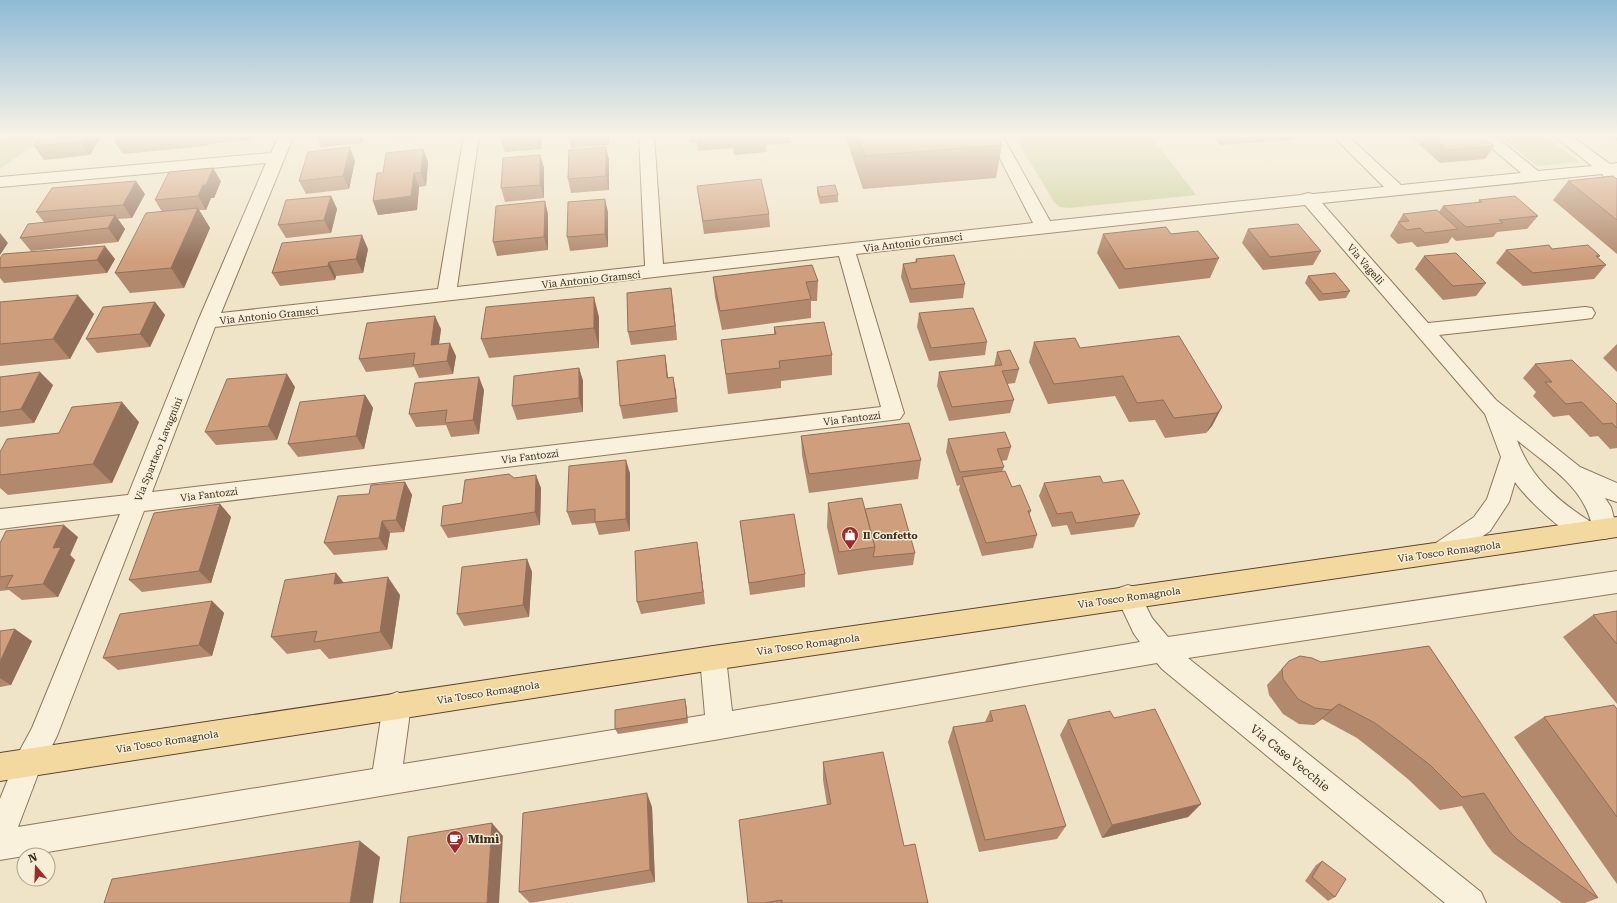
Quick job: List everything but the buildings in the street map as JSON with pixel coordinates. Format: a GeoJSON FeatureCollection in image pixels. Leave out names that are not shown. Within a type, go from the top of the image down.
{"type":"FeatureCollection","features":[{"type":"Feature","properties":{"kind":"main road","name":"Via Tosco Romagnola"},"geometry":{"type":"LineString","coordinates":[[0,767],[397,705],[1128,596],[1603,529]]}},
{"type":"Feature","properties":{"kind":"street"},"geometry":{"type":"LineString","coordinates":[[0,182],[56,177]]}},
{"type":"Feature","properties":{"kind":"street","name":"Via Spartaco Lavagnini"},"geometry":{"type":"LineString","coordinates":[[0,836],[28,762],[43,736],[208,321],[268,177]]}},
{"type":"Feature","properties":{"kind":"street"},"geometry":{"type":"LineString","coordinates":[[446,295],[464,177]]}},
{"type":"Feature","properties":{"kind":"street"},"geometry":{"type":"LineString","coordinates":[[649,177],[654,272]]}},
{"type":"Feature","properties":{"kind":"street"},"geometry":{"type":"LineString","coordinates":[[1018,177],[1044,227]]}},
{"type":"Feature","properties":{"kind":"street"},"geometry":{"type":"LineString","coordinates":[[1384,177],[1397,190]]}},
{"type":"Feature","properties":{"kind":"street","name":"Via Antonio Gramsci"},"geometry":{"type":"LineString","coordinates":[[208,321],[1308,198],[1523,177]]}},
{"type":"Feature","properties":{"kind":"street","name":"Via Vagelli"},"geometry":{"type":"LineString","coordinates":[[1308,198],[1490,406],[1572,472],[1592,494],[1599,506],[1603,529],[1558,513],[1542,498],[1527,480],[1512,456],[1501,426],[1490,406]]}},
{"type":"Feature","properties":{"kind":"street","name":"Via Fantozzi"},"geometry":{"type":"LineString","coordinates":[[0,519],[892,413],[846,250]]}},
{"type":"Feature","properties":{"kind":"street"},"geometry":{"type":"LineString","coordinates":[[1424,330],[1585,313]]}},
{"type":"Feature","properties":{"kind":"street"},"geometry":{"type":"LineString","coordinates":[[1442,552],[1482,524],[1496,502],[1512,456]]}},
{"type":"Feature","properties":{"kind":"street","name":"Via Vagelli"},"geometry":{"type":"LineString","coordinates":[[1572,472],[1617,493]]}},
{"type":"Feature","properties":{"kind":"street"},"geometry":{"type":"LineString","coordinates":[[0,845],[720,726],[1161,650],[1617,582]]}},
{"type":"Feature","properties":{"kind":"street","name":"Via Case Vecchie"},"geometry":{"type":"LineString","coordinates":[[1128,596],[1143,626],[1161,650],[1183,671],[1470,903]]}},
{"type":"Feature","properties":{"kind":"street"},"geometry":{"type":"LineString","coordinates":[[713,658],[720,726]]}},
{"type":"Feature","properties":{"kind":"street"},"geometry":{"type":"LineString","coordinates":[[386,781],[397,705]]}},
{"type":"Feature","properties":{"kind":"green space"},"geometry":{"type":"Polygon","coordinates":[[[1039,177],[1182,177],[1196,195],[1069,208],[1060,207],[1054,202],[1039,177]]]}},
{"type":"Feature","properties":{"kind":"place","name":"Il Confetto"},"geometry":{"type":"Point","coordinates":[850,550]}},
{"type":"Feature","properties":{"kind":"place","name":"Mimì"},"geometry":{"type":"Point","coordinates":[455,854]}}]}
